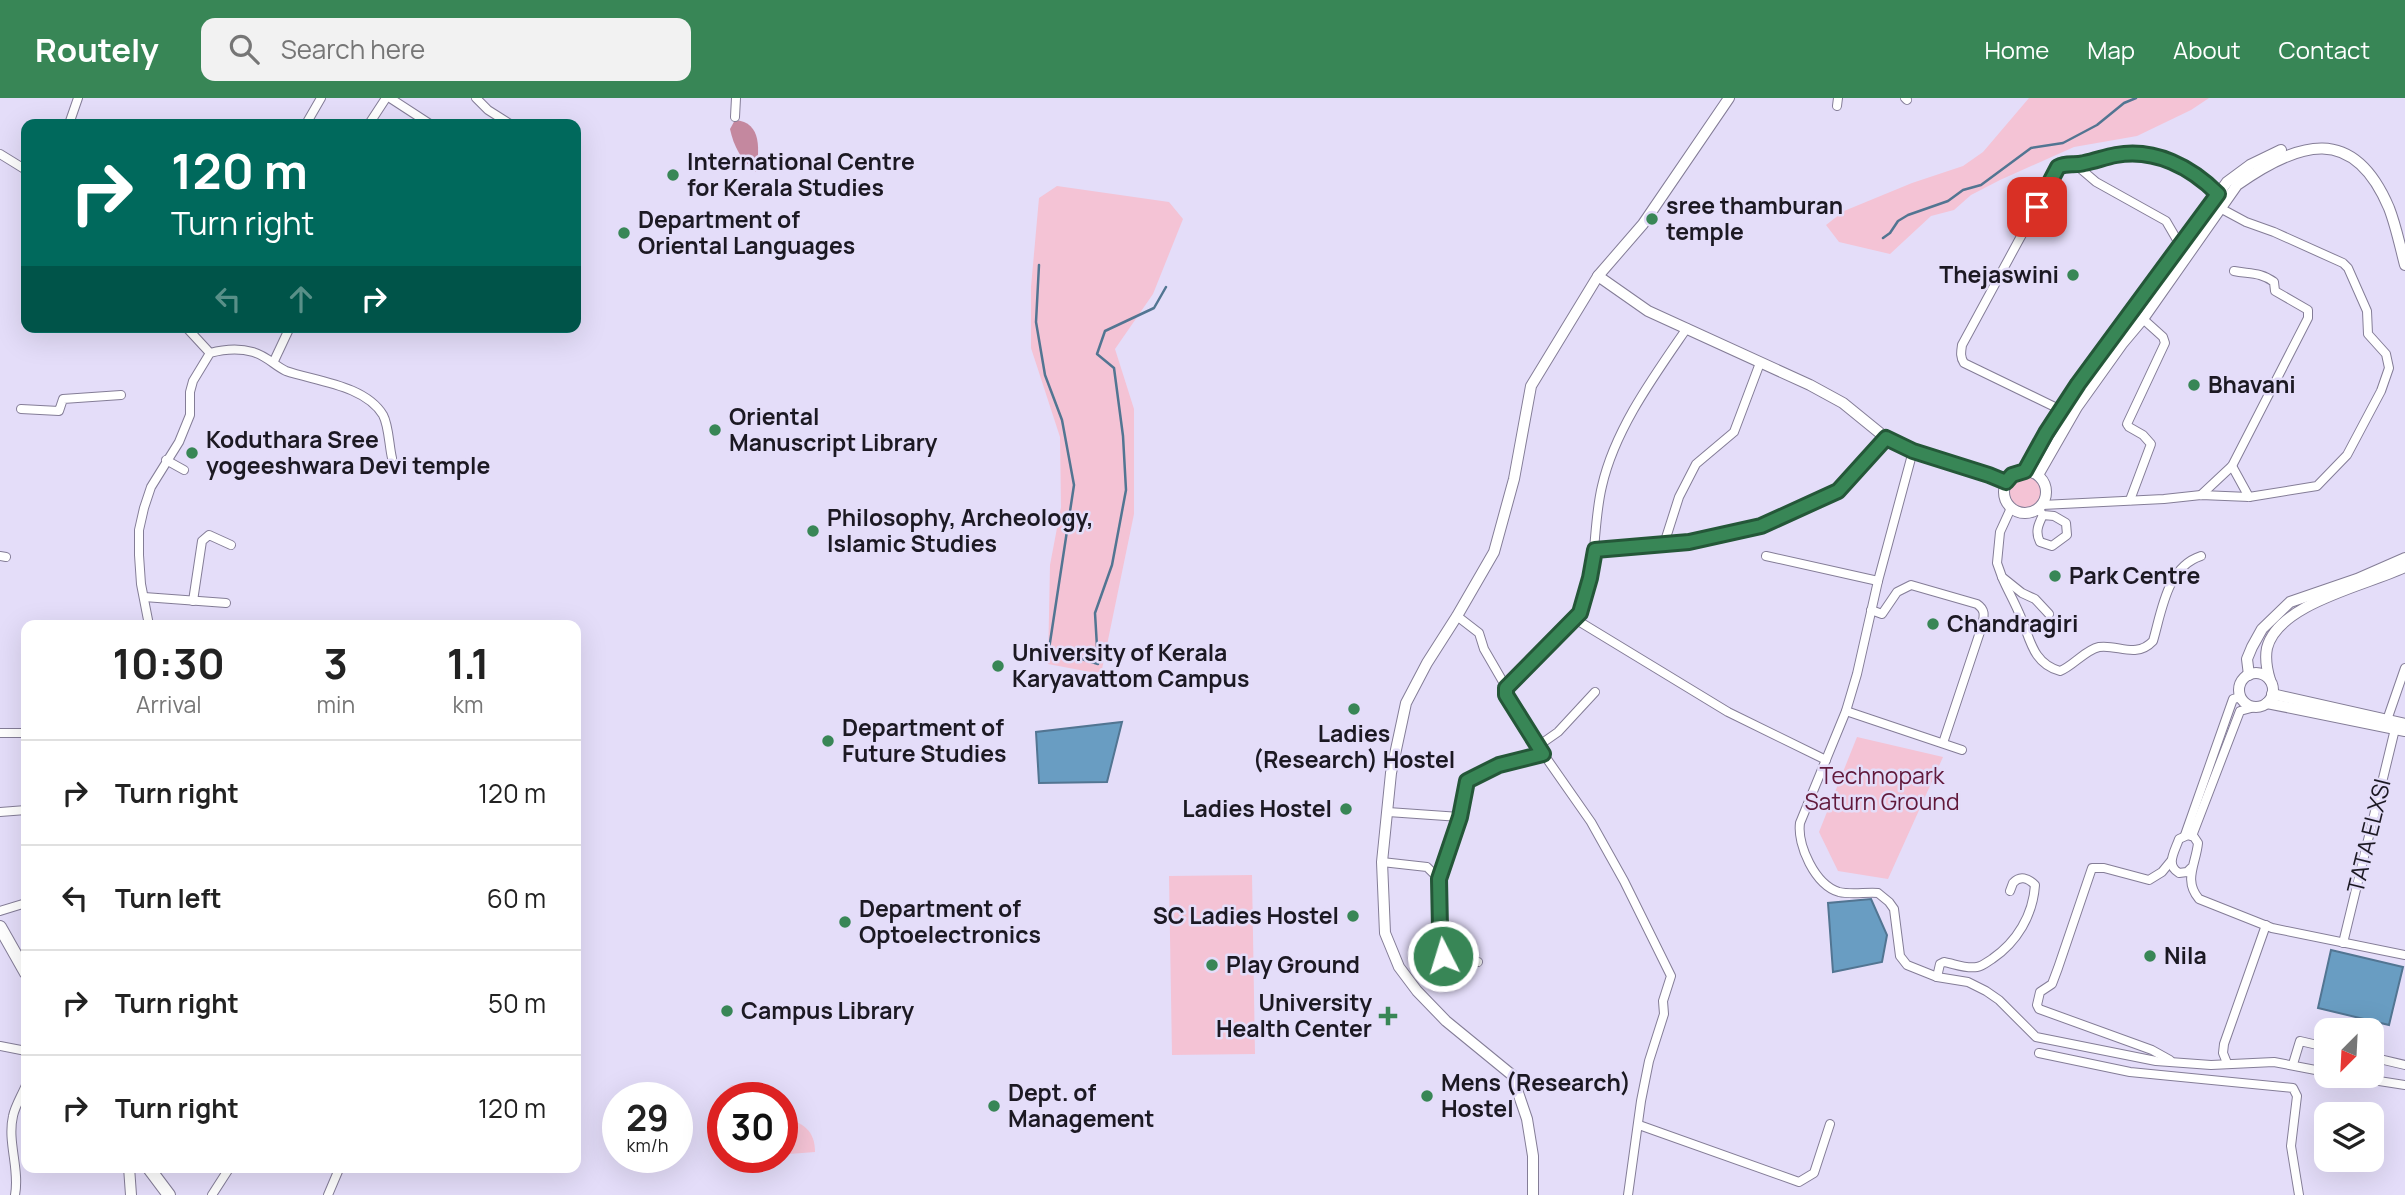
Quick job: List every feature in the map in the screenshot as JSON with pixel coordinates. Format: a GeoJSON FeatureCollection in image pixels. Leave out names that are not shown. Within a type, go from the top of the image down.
{"type":"FeatureCollection","features":[{"type":"Feature","properties":{"kind":"main road"},"geometry":{"type":"LineString","coordinates":[[0,927],[21,964]]}},
{"type":"Feature","properties":{"kind":"main road"},"geometry":{"type":"LineString","coordinates":[[152,1173],[169,1195]]}},
{"type":"Feature","properties":{"kind":"street"},"geometry":{"type":"LineString","coordinates":[[71,119],[78,98]]}},
{"type":"Feature","properties":{"kind":"street"},"geometry":{"type":"LineString","coordinates":[[309,119],[321,98]]}},
{"type":"Feature","properties":{"kind":"street"},"geometry":{"type":"LineString","coordinates":[[373,119],[388,98],[422,119]]}},
{"type":"Feature","properties":{"kind":"street"},"geometry":{"type":"LineString","coordinates":[[476,98],[502,119]]}},
{"type":"Feature","properties":{"kind":"street"},"geometry":{"type":"LineString","coordinates":[[735,117],[736,98]]}},
{"type":"Feature","properties":{"kind":"street"},"geometry":{"type":"LineString","coordinates":[[1532,1195],[1533,1156],[1527,1119],[1511,1075],[1446,1021],[1417,991],[1399,967],[1385,933],[1382,862],[1391,773],[1406,703],[1494,552],[1514,480],[1531,386],[1598,276],[1643,224],[1729,98]]}},
{"type":"Feature","properties":{"kind":"street"},"geometry":{"type":"LineString","coordinates":[[2159,276],[2227,182],[2250,165],[2283,149],[2310,142],[2330,141],[2358,156],[2386,188],[2405,243]]}},
{"type":"Feature","properties":{"kind":"street"},"geometry":{"type":"LineString","coordinates":[[2038,475],[2072,415],[2220,208],[2237,185],[2259,170],[2285,156],[2322,146],[2342,152],[2371,176],[2381,192],[2395,225],[2405,265]]}},
{"type":"Feature","properties":{"kind":"street"},"geometry":{"type":"LineString","coordinates":[[0,153],[21,167]]}},
{"type":"Feature","properties":{"kind":"street"},"geometry":{"type":"LineString","coordinates":[[2056,417],[2059,409],[1964,363],[1961,359],[1962,345],[2054,171],[2063,164],[2119,155],[2161,157],[2196,175],[2218,194]]}},
{"type":"Feature","properties":{"kind":"street"},"geometry":{"type":"LineString","coordinates":[[2075,164],[2096,182],[2166,221],[2180,245]]}},
{"type":"Feature","properties":{"kind":"street"},"geometry":{"type":"LineString","coordinates":[[2025,471],[2056,417],[2227,182]]}},
{"type":"Feature","properties":{"kind":"street"},"geometry":{"type":"LineString","coordinates":[[2041,510],[2046,495],[2045,486],[2038,475],[2025,471],[2012,475],[2006,482],[2005,499],[2011,508],[2024,513],[2130,500],[2201,495],[2249,497],[2317,486],[2347,455],[2388,377],[2389,368],[2386,354],[2368,334],[2367,312],[2348,268],[2343,263],[2246,222],[2220,208]]}},
{"type":"Feature","properties":{"kind":"street"},"geometry":{"type":"LineString","coordinates":[[2201,495],[2232,466],[2308,317],[2308,310],[2274,291],[2274,282],[2268,277],[2234,271]]}},
{"type":"Feature","properties":{"kind":"street"},"geometry":{"type":"LineString","coordinates":[[1598,276],[1648,311],[1843,403],[1886,438],[1913,451],[2006,482]]}},
{"type":"Feature","properties":{"kind":"street"},"geometry":{"type":"LineString","coordinates":[[2130,500],[2151,444],[2127,424],[2165,344],[2163,337],[2143,319]]}},
{"type":"Feature","properties":{"kind":"street"},"geometry":{"type":"LineString","coordinates":[[1506,688],[1580,613],[1595,550],[1600,496],[1617,446],[1645,389],[1687,328]]}},
{"type":"Feature","properties":{"kind":"street"},"geometry":{"type":"LineString","coordinates":[[192,333],[211,353]]}},
{"type":"Feature","properties":{"kind":"street"},"geometry":{"type":"LineString","coordinates":[[274,361],[287,333]]}},
{"type":"Feature","properties":{"kind":"street"},"geometry":{"type":"LineString","coordinates":[[148,620],[139,530],[151,487],[179,442],[190,415],[193,381],[211,353],[233,349],[253,352],[274,361],[283,370],[347,389],[372,404],[384,416],[392,458]]}},
{"type":"Feature","properties":{"kind":"street"},"geometry":{"type":"LineString","coordinates":[[1664,544],[1679,497],[1696,464],[1734,432],[1760,363]]}},
{"type":"Feature","properties":{"kind":"street"},"geometry":{"type":"LineString","coordinates":[[21,409],[59,411],[63,399],[121,395]]}},
{"type":"Feature","properties":{"kind":"street"},"geometry":{"type":"LineString","coordinates":[[1595,550],[1689,542],[1761,526],[1838,491],[1886,438]]}},
{"type":"Feature","properties":{"kind":"street"},"geometry":{"type":"LineString","coordinates":[[1913,451],[1846,711],[1800,823],[1798,837],[1806,857],[1830,888],[1844,892],[1878,893],[1889,902],[1894,909],[1900,956],[1907,965],[1937,976],[1968,982],[1986,991],[1999,1000],[2036,1037],[2139,1059],[2211,1065],[2274,1062],[2314,1069]]}},
{"type":"Feature","properties":{"kind":"street"},"geometry":{"type":"LineString","coordinates":[[166,460],[184,470]]}},
{"type":"Feature","properties":{"kind":"street"},"geometry":{"type":"LineString","coordinates":[[2232,466],[2249,497]]}},
{"type":"Feature","properties":{"kind":"street"},"geometry":{"type":"LineString","coordinates":[[2011,508],[2000,533],[1997,564],[2034,653],[2046,665],[2060,671],[2096,648],[2130,651],[2150,645],[2172,581],[2188,561],[2201,556]]}},
{"type":"Feature","properties":{"kind":"street"},"geometry":{"type":"LineString","coordinates":[[193,601],[202,541],[209,535],[231,545]]}},
{"type":"Feature","properties":{"kind":"street"},"geometry":{"type":"LineString","coordinates":[[1766,556],[1878,581]]}},
{"type":"Feature","properties":{"kind":"street"},"geometry":{"type":"LineString","coordinates":[[2249,675],[2247,659],[2262,629],[2290,602],[2357,579],[2405,558]]}},
{"type":"Feature","properties":{"kind":"street"},"geometry":{"type":"LineString","coordinates":[[2269,699],[2267,647],[2277,629],[2291,615],[2405,567]]}},
{"type":"Feature","properties":{"kind":"street"},"geometry":{"type":"LineString","coordinates":[[2001,577],[2035,599],[2049,614]]}},
{"type":"Feature","properties":{"kind":"street"},"geometry":{"type":"LineString","coordinates":[[1871,610],[1882,614],[1897,592],[1911,585],[1982,607],[1985,613],[1982,626],[1943,743]]}},
{"type":"Feature","properties":{"kind":"street"},"geometry":{"type":"LineString","coordinates":[[144,597],[226,603]]}},
{"type":"Feature","properties":{"kind":"street"},"geometry":{"type":"LineString","coordinates":[[1457,617],[1479,633],[1488,658],[1506,688],[1506,695],[1540,750],[1591,821],[1671,976],[1641,1101],[1628,1195]]}},
{"type":"Feature","properties":{"kind":"street"},"geometry":{"type":"LineString","coordinates":[[1574,619],[1728,712],[1826,760]]}},
{"type":"Feature","properties":{"kind":"street"},"geometry":{"type":"LineString","coordinates":[[2387,720],[2402,689],[2405,668]]}},
{"type":"Feature","properties":{"kind":"street"},"geometry":{"type":"LineString","coordinates":[[2255,707],[2247,704],[2241,697],[2241,682],[2249,675],[2263,675],[2270,680]]}},
{"type":"Feature","properties":{"kind":"street"},"geometry":{"type":"LineString","coordinates":[[1478,962],[1443,956],[1440,929],[1439,879],[1460,817],[1467,781],[1499,765],[1540,750],[1595,692]]}},
{"type":"Feature","properties":{"kind":"street"},"geometry":{"type":"LineString","coordinates":[[2189,835],[2233,699],[2241,697]]}},
{"type":"Feature","properties":{"kind":"street"},"geometry":{"type":"LineString","coordinates":[[2269,699],[2402,728]]}},
{"type":"Feature","properties":{"kind":"street"},"geometry":{"type":"LineString","coordinates":[[2172,1061],[2152,1050],[2039,1009],[2037,1005],[2040,992],[2052,984],[2092,868],[2104,868],[2149,880],[2171,861],[2179,839],[2189,835],[2240,711],[2269,699],[2387,720],[2402,728]]}},
{"type":"Feature","properties":{"kind":"street"},"geometry":{"type":"LineString","coordinates":[[1846,711],[1962,750]]}},
{"type":"Feature","properties":{"kind":"street","name":"TATA ELXSI"},"geometry":{"type":"LineString","coordinates":[[2343,943],[2402,728]]}},
{"type":"Feature","properties":{"kind":"street"},"geometry":{"type":"LineString","coordinates":[[0,733],[21,733]]}},
{"type":"Feature","properties":{"kind":"street"},"geometry":{"type":"LineString","coordinates":[[0,812],[21,810]]}},
{"type":"Feature","properties":{"kind":"street"},"geometry":{"type":"LineString","coordinates":[[1388,812],[1460,817]]}},
{"type":"Feature","properties":{"kind":"street"},"geometry":{"type":"LineString","coordinates":[[2189,835],[2198,846],[2191,868],[2192,887],[2199,899],[2266,925],[2405,956]]}},
{"type":"Feature","properties":{"kind":"street"},"geometry":{"type":"LineString","coordinates":[[2171,861],[2173,869],[2179,873],[2185,873],[2191,868]]}},
{"type":"Feature","properties":{"kind":"street"},"geometry":{"type":"LineString","coordinates":[[1382,862],[1427,867],[1439,879]]}},
{"type":"Feature","properties":{"kind":"street"},"geometry":{"type":"LineString","coordinates":[[1937,976],[1940,964],[1944,962],[1965,967],[1981,967],[2003,952],[2016,938],[2031,908],[2035,885],[2027,878],[2022,878],[2012,883],[2010,891]]}},
{"type":"Feature","properties":{"kind":"street"},"geometry":{"type":"LineString","coordinates":[[0,911],[21,905]]}},
{"type":"Feature","properties":{"kind":"street"},"geometry":{"type":"LineString","coordinates":[[2227,1063],[2223,1053],[2224,1044],[2266,925]]}},
{"type":"Feature","properties":{"kind":"street"},"geometry":{"type":"LineString","coordinates":[[2293,1064],[2300,1041],[2314,1044]]}},
{"type":"Feature","properties":{"kind":"street"},"geometry":{"type":"LineString","coordinates":[[0,1046],[21,1050]]}},
{"type":"Feature","properties":{"kind":"street"},"geometry":{"type":"LineString","coordinates":[[2039,1053],[2130,1072],[2292,1088],[2297,1096],[2291,1146],[2299,1195]]}},
{"type":"Feature","properties":{"kind":"street"},"geometry":{"type":"LineString","coordinates":[[2384,1060],[2405,1065]]}},
{"type":"Feature","properties":{"kind":"street"},"geometry":{"type":"LineString","coordinates":[[2384,1082],[2405,1085]]}},
{"type":"Feature","properties":{"kind":"street"},"geometry":{"type":"LineString","coordinates":[[15,1195],[18,1176],[13,1117],[21,1097]]}},
{"type":"Feature","properties":{"kind":"street"},"geometry":{"type":"LineString","coordinates":[[1639,1125],[1799,1182],[1814,1173],[1830,1124]]}},
{"type":"Feature","properties":{"kind":"street"},"geometry":{"type":"LineString","coordinates":[[129,1173],[131,1195]]}},
{"type":"Feature","properties":{"kind":"street"},"geometry":{"type":"LineString","coordinates":[[212,1195],[226,1173]]}},
{"type":"Feature","properties":{"kind":"street"},"geometry":{"type":"LineString","coordinates":[[328,1195],[337,1173]]}},
{"type":"Feature","properties":{"kind":"green space"},"geometry":{"type":"Polygon","coordinates":[[[2029,98],[2209,98],[2191,110],[2137,136],[2074,147],[2000,180],[1971,195],[1954,210],[1931,216],[1890,254],[1839,242],[1826,225],[1844,211],[1912,183],[1963,166],[1983,152],[2029,98]]]}},
{"type":"Feature","properties":{"kind":"green space"},"geometry":{"type":"Polygon","coordinates":[[[1057,186],[1169,202],[1183,219],[1153,294],[1115,349],[1134,409],[1134,514],[1101,674],[1048,664],[1050,565],[1061,507],[1060,437],[1031,348],[1031,287],[1039,198],[1057,186]]]}},
{"type":"Feature","properties":{"kind":"green space"},"geometry":{"type":"Polygon","coordinates":[[[2025,474],[2037,479],[2042,491],[2037,503],[2025,508],[2013,503],[2008,491],[2013,479],[2025,474]]]}},
{"type":"Feature","properties":{"kind":"green space","name":"Technopark Saturn Ground"},"geometry":{"type":"Polygon","coordinates":[[[1857,737],[1943,757],[1888,879],[1838,871],[1819,832],[1857,737]]]}},
{"type":"Feature","properties":{"kind":"green space","name":"Play Ground"},"geometry":{"type":"Polygon","coordinates":[[[1252,875],[1255,1054],[1172,1055],[1169,876],[1252,875]]]}},
{"type":"Feature","properties":{"kind":"green space"},"geometry":{"type":"Polygon","coordinates":[[[798,1123],[806,1128],[813,1138],[815,1152],[798,1153],[798,1123]]]}},
{"type":"Feature","properties":{"kind":"shaded area"},"geometry":{"type":"Polygon","coordinates":[[[735,120],[751,126],[755,132],[758,147],[756,172],[742,158],[734,142],[730,129],[735,120]]]}},
{"type":"Feature","properties":{"kind":"water"},"geometry":{"type":"Polygon","coordinates":[[[1122,722],[1107,782],[1039,783],[1036,732],[1122,722]]]}},
{"type":"Feature","properties":{"kind":"water"},"geometry":{"type":"Polygon","coordinates":[[[1871,899],[1887,935],[1882,962],[1833,972],[1828,903],[1871,899]]]}},
{"type":"Feature","properties":{"kind":"water"},"geometry":{"type":"Polygon","coordinates":[[[2331,950],[2403,967],[2389,1025],[2384,1024],[2384,1018],[2360,1018],[2318,1008],[2331,950]]]}},
{"type":"Feature","properties":{"kind":"waterway"},"geometry":{"type":"LineString","coordinates":[[1883,238],[1898,221],[1908,215],[1948,201],[1963,190],[1981,185],[2031,148],[2063,143],[2097,125],[2124,103],[2136,98]]}},
{"type":"Feature","properties":{"kind":"waterway"},"geometry":{"type":"LineString","coordinates":[[1039,265],[1036,322],[1045,375],[1062,420],[1074,485],[1049,649],[1098,664],[1095,613],[1112,565],[1126,490],[1123,436],[1114,368],[1097,354],[1105,331],[1154,308],[1166,287]]}},
{"type":"Feature","properties":{"kind":"place","name":"International Centre for Kerala Studies"},"geometry":{"type":"Point","coordinates":[673,175]}},
{"type":"Feature","properties":{"kind":"place","name":"sree thamburan temple"},"geometry":{"type":"Point","coordinates":[1652,219]}},
{"type":"Feature","properties":{"kind":"place","name":"Department of Oriental Languages"},"geometry":{"type":"Point","coordinates":[624,233]}},
{"type":"Feature","properties":{"kind":"place","name":"Thejaswini"},"geometry":{"type":"Point","coordinates":[2073,275]}},
{"type":"Feature","properties":{"kind":"place","name":"Bhavani"},"geometry":{"type":"Point","coordinates":[2194,385]}},
{"type":"Feature","properties":{"kind":"place","name":"Oriental Manuscript Library"},"geometry":{"type":"Point","coordinates":[715,430]}},
{"type":"Feature","properties":{"kind":"place","name":"Koduthara Sree yogeeshwara Devi temple"},"geometry":{"type":"Point","coordinates":[192,453]}},
{"type":"Feature","properties":{"kind":"place","name":"Philosophy, Archeology, Islamic Studies"},"geometry":{"type":"Point","coordinates":[813,531]}},
{"type":"Feature","properties":{"kind":"place","name":"Park Centre"},"geometry":{"type":"Point","coordinates":[2055,576]}},
{"type":"Feature","properties":{"kind":"place","name":"Chandragiri"},"geometry":{"type":"Point","coordinates":[1933,624]}},
{"type":"Feature","properties":{"kind":"place","name":"University of Kerala Karyavattom Campus"},"geometry":{"type":"Point","coordinates":[998,666]}},
{"type":"Feature","properties":{"kind":"place","name":"Ladies (Research) Hostel"},"geometry":{"type":"Point","coordinates":[1354,709]}},
{"type":"Feature","properties":{"kind":"place","name":"Department of Future Studies"},"geometry":{"type":"Point","coordinates":[828,741]}},
{"type":"Feature","properties":{"kind":"place","name":"Ladies Hostel"},"geometry":{"type":"Point","coordinates":[1346,809]}},
{"type":"Feature","properties":{"kind":"place","name":"SC Ladies Hostel"},"geometry":{"type":"Point","coordinates":[1353,916]}},
{"type":"Feature","properties":{"kind":"place","name":"Department of Optoelectronics"},"geometry":{"type":"Point","coordinates":[845,922]}},
{"type":"Feature","properties":{"kind":"place","name":"Nila"},"geometry":{"type":"Point","coordinates":[2150,956]}},
{"type":"Feature","properties":{"kind":"place","name":"Play Ground"},"geometry":{"type":"Point","coordinates":[1212,965]}},
{"type":"Feature","properties":{"kind":"place","name":"Campus Library"},"geometry":{"type":"Point","coordinates":[727,1011]}},
{"type":"Feature","properties":{"kind":"place","name":"University Health Center"},"geometry":{"type":"Point","coordinates":[1388,1016]}},
{"type":"Feature","properties":{"kind":"place","name":"Mens (Research) Hostel"},"geometry":{"type":"Point","coordinates":[1427,1096]}},
{"type":"Feature","properties":{"kind":"place","name":"Dept. of Management"},"geometry":{"type":"Point","coordinates":[994,1106]}},
{"type":"Feature","properties":{"kind":"route"},"geometry":{"type":"LineString","coordinates":[[1443,956],[1439,879],[1460,817],[1467,781],[1499,765],[1543,754],[1519,719],[1506,695],[1506,688],[1580,613],[1595,550],[1689,542],[1761,526],[1838,491],[1886,438],[1913,451],[1980,471],[2006,482],[2012,475],[2025,471],[2078,384],[2218,194],[2196,175],[2161,157],[2119,155],[2058,167],[2037,207]]}}]}
